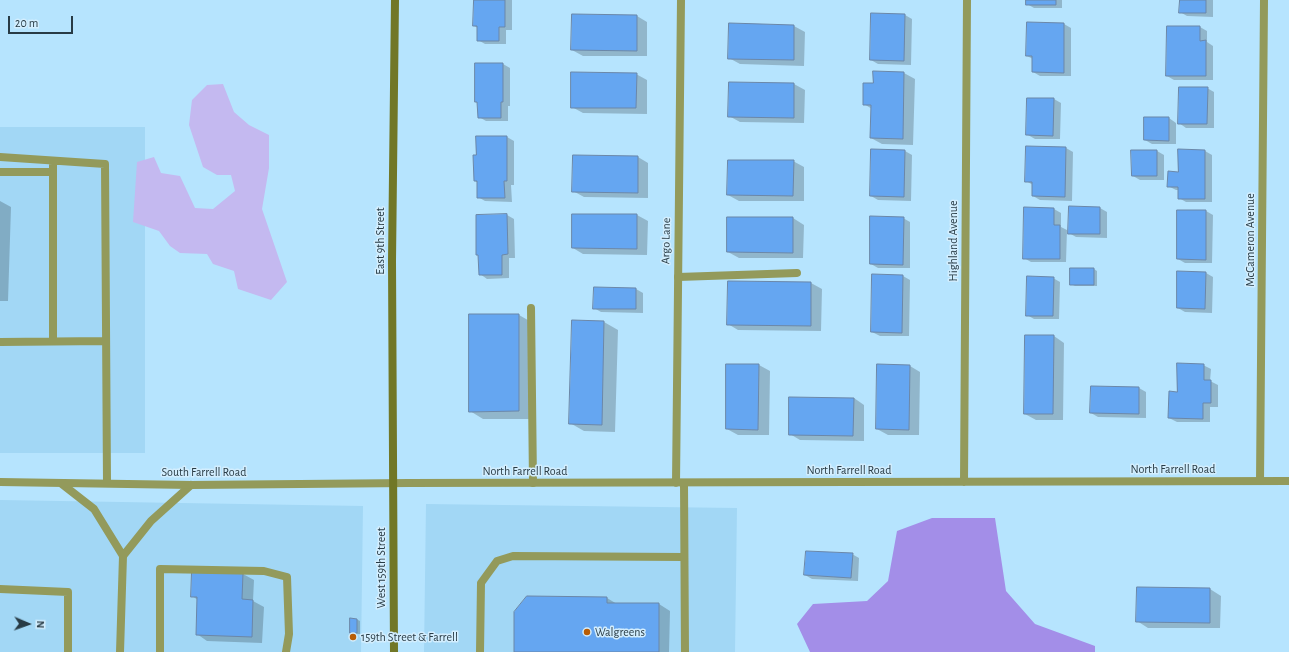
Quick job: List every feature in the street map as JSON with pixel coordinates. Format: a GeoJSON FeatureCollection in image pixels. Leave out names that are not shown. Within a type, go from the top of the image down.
{"type":"FeatureCollection","features":[{"type":"Feature","properties":{"kind":"main road","name":"East 9th Street"},"geometry":{"type":"LineString","coordinates":[[393,483],[392,261],[395,0]]}},
{"type":"Feature","properties":{"kind":"main road","name":"West 159th Street"},"geometry":{"type":"LineString","coordinates":[[393,483],[394,652]]}},
{"type":"Feature","properties":{"kind":"street","name":"Argo Lane"},"geometry":{"type":"LineString","coordinates":[[681,0],[678,277],[680,482],[684,557],[685,652]]}},
{"type":"Feature","properties":{"kind":"street","name":"Highland Avenue"},"geometry":{"type":"LineString","coordinates":[[964,482],[967,0]]}},
{"type":"Feature","properties":{"kind":"street","name":"McCameron Avenue"},"geometry":{"type":"LineString","coordinates":[[1260,481],[1264,0]]}},
{"type":"Feature","properties":{"kind":"street"},"geometry":{"type":"LineString","coordinates":[[0,157],[105,164],[107,483]]}},
{"type":"Feature","properties":{"kind":"street"},"geometry":{"type":"LineString","coordinates":[[53,161],[53,341]]}},
{"type":"Feature","properties":{"kind":"street"},"geometry":{"type":"LineString","coordinates":[[0,172],[53,172]]}},
{"type":"Feature","properties":{"kind":"street"},"geometry":{"type":"LineString","coordinates":[[678,277],[797,273]]}},
{"type":"Feature","properties":{"kind":"street"},"geometry":{"type":"LineString","coordinates":[[531,308],[533,483]]}},
{"type":"Feature","properties":{"kind":"street"},"geometry":{"type":"LineString","coordinates":[[0,342],[106,341]]}},
{"type":"Feature","properties":{"kind":"street","name":"North Farrell Road"},"geometry":{"type":"LineString","coordinates":[[409,483],[1289,481]]}},
{"type":"Feature","properties":{"kind":"street","name":"South Farrell Road"},"geometry":{"type":"LineString","coordinates":[[0,482],[191,485],[409,483]]}},
{"type":"Feature","properties":{"kind":"street"},"geometry":{"type":"LineString","coordinates":[[62,484],[94,509],[124,556],[120,652]]}},
{"type":"Feature","properties":{"kind":"street"},"geometry":{"type":"LineString","coordinates":[[124,556],[151,521],[191,485]]}},
{"type":"Feature","properties":{"kind":"street"},"geometry":{"type":"LineString","coordinates":[[480,652],[481,583],[497,561],[513,556],[684,557]]}},
{"type":"Feature","properties":{"kind":"street"},"geometry":{"type":"LineString","coordinates":[[160,652],[160,569],[264,571],[287,577],[289,634],[286,652]]}},
{"type":"Feature","properties":{"kind":"street"},"geometry":{"type":"LineString","coordinates":[[0,589],[68,592],[68,652]]}},
{"type":"Feature","properties":{"kind":"shaded area"},"geometry":{"type":"Polygon","coordinates":[[[223,84],[234,112],[249,125],[269,135],[269,168],[262,209],[287,282],[271,300],[238,289],[234,271],[213,264],[207,254],[180,253],[170,246],[159,231],[133,222],[137,162],[154,157],[161,173],[180,176],[195,208],[213,209],[235,191],[231,175],[217,175],[203,167],[189,125],[192,100],[207,85],[223,84]]]}},
{"type":"Feature","properties":{"kind":"shaded area"},"geometry":{"type":"Polygon","coordinates":[[[0,127],[145,127],[145,453],[0,453],[0,127]]]}},
{"type":"Feature","properties":{"kind":"shaded area"},"geometry":{"type":"Polygon","coordinates":[[[0,500],[363,506],[361,652],[0,652],[0,500]]]}},
{"type":"Feature","properties":{"kind":"shaded area"},"geometry":{"type":"Polygon","coordinates":[[[426,504],[737,508],[735,652],[424,652],[426,504]]]}},
{"type":"Feature","properties":{"kind":"shaded area"},"geometry":{"type":"Polygon","coordinates":[[[932,518],[995,518],[1006,591],[1035,624],[1095,646],[1095,652],[810,652],[797,624],[813,604],[867,601],[888,581],[897,531],[932,518]]]}},
{"type":"Feature","properties":{"kind":"building"},"geometry":{"type":"Polygon","coordinates":[[[474,0],[505,0],[505,27],[499,27],[499,41],[477,41],[477,26],[473,26],[474,0]]]}},
{"type":"Feature","properties":{"kind":"building"},"geometry":{"type":"Polygon","coordinates":[[[1026,0],[1056,0],[1056,5],[1026,5],[1026,0]]]}},
{"type":"Feature","properties":{"kind":"building"},"geometry":{"type":"Polygon","coordinates":[[[1180,0],[1206,0],[1206,13],[1179,13],[1180,0]]]}},
{"type":"Feature","properties":{"kind":"building"},"geometry":{"type":"Polygon","coordinates":[[[871,13],[905,14],[904,61],[870,60],[871,13]]]}},
{"type":"Feature","properties":{"kind":"building"},"geometry":{"type":"Polygon","coordinates":[[[572,14],[637,15],[637,51],[571,50],[572,14]]]}},
{"type":"Feature","properties":{"kind":"building"},"geometry":{"type":"Polygon","coordinates":[[[1027,22],[1064,23],[1064,73],[1032,72],[1032,56],[1026,56],[1027,22]]]}},
{"type":"Feature","properties":{"kind":"building"},"geometry":{"type":"Polygon","coordinates":[[[729,23],[794,25],[794,60],[728,59],[729,23]]]}},
{"type":"Feature","properties":{"kind":"building"},"geometry":{"type":"Polygon","coordinates":[[[1167,26],[1200,26],[1200,41],[1206,40],[1206,76],[1166,76],[1167,26]]]}},
{"type":"Feature","properties":{"kind":"building"},"geometry":{"type":"Polygon","coordinates":[[[475,63],[503,63],[503,102],[501,102],[501,118],[478,118],[477,102],[475,102],[475,63]]]}},
{"type":"Feature","properties":{"kind":"building"},"geometry":{"type":"Polygon","coordinates":[[[873,71],[904,72],[903,139],[870,138],[871,105],[863,105],[863,83],[873,83],[873,71]]]}},
{"type":"Feature","properties":{"kind":"building"},"geometry":{"type":"Polygon","coordinates":[[[571,72],[637,73],[636,108],[571,108],[571,72]]]}},
{"type":"Feature","properties":{"kind":"building"},"geometry":{"type":"Polygon","coordinates":[[[729,82],[794,83],[794,118],[728,117],[729,82]]]}},
{"type":"Feature","properties":{"kind":"building"},"geometry":{"type":"Polygon","coordinates":[[[1179,87],[1208,87],[1207,124],[1178,124],[1179,87]]]}},
{"type":"Feature","properties":{"kind":"building"},"geometry":{"type":"Polygon","coordinates":[[[1027,98],[1054,98],[1053,136],[1026,135],[1027,98]]]}},
{"type":"Feature","properties":{"kind":"building"},"geometry":{"type":"Polygon","coordinates":[[[1144,117],[1169,117],[1169,141],[1144,140],[1144,117]]]}},
{"type":"Feature","properties":{"kind":"building"},"geometry":{"type":"Polygon","coordinates":[[[476,136],[507,136],[507,181],[504,181],[505,198],[477,198],[477,181],[474,181],[473,155],[476,155],[476,136]]]}},
{"type":"Feature","properties":{"kind":"building"},"geometry":{"type":"Polygon","coordinates":[[[1026,146],[1066,147],[1065,197],[1032,196],[1032,182],[1025,182],[1026,146]]]}},
{"type":"Feature","properties":{"kind":"building"},"geometry":{"type":"Polygon","coordinates":[[[871,149],[905,150],[904,197],[870,196],[871,149]]]}},
{"type":"Feature","properties":{"kind":"building"},"geometry":{"type":"Polygon","coordinates":[[[1178,149],[1205,150],[1205,199],[1178,199],[1178,187],[1167,187],[1168,171],[1178,172],[1178,149]]]}},
{"type":"Feature","properties":{"kind":"building"},"geometry":{"type":"Polygon","coordinates":[[[1131,150],[1157,150],[1157,176],[1132,176],[1131,150]]]}},
{"type":"Feature","properties":{"kind":"building"},"geometry":{"type":"Polygon","coordinates":[[[573,155],[638,156],[638,193],[572,192],[573,155]]]}},
{"type":"Feature","properties":{"kind":"building"},"geometry":{"type":"Polygon","coordinates":[[[728,160],[794,160],[793,196],[727,195],[728,160]]]}},
{"type":"Feature","properties":{"kind":"building"},"geometry":{"type":"Polygon","coordinates":[[[1069,206],[1100,207],[1100,234],[1068,234],[1069,206]]]}},
{"type":"Feature","properties":{"kind":"building"},"geometry":{"type":"Polygon","coordinates":[[[1024,207],[1054,208],[1054,225],[1060,225],[1060,259],[1023,259],[1024,207]]]}},
{"type":"Feature","properties":{"kind":"building"},"geometry":{"type":"Polygon","coordinates":[[[1177,210],[1206,210],[1206,260],[1177,259],[1177,210]]]}},
{"type":"Feature","properties":{"kind":"building"},"geometry":{"type":"Polygon","coordinates":[[[507,214],[508,254],[502,255],[502,275],[479,275],[478,255],[476,255],[476,215],[507,214]]]}},
{"type":"Feature","properties":{"kind":"building"},"geometry":{"type":"Polygon","coordinates":[[[572,214],[637,214],[637,249],[572,248],[572,214]]]}},
{"type":"Feature","properties":{"kind":"building"},"geometry":{"type":"Polygon","coordinates":[[[870,216],[904,217],[903,265],[870,264],[870,216]]]}},
{"type":"Feature","properties":{"kind":"building"},"geometry":{"type":"Polygon","coordinates":[[[727,217],[793,217],[793,253],[727,252],[727,217]]]}},
{"type":"Feature","properties":{"kind":"building"},"geometry":{"type":"Polygon","coordinates":[[[1070,268],[1094,268],[1094,285],[1070,285],[1070,268]]]}},
{"type":"Feature","properties":{"kind":"building"},"geometry":{"type":"Polygon","coordinates":[[[1177,271],[1206,272],[1205,309],[1177,308],[1177,271]]]}},
{"type":"Feature","properties":{"kind":"building"},"geometry":{"type":"Polygon","coordinates":[[[872,274],[903,275],[902,333],[871,332],[872,274]]]}},
{"type":"Feature","properties":{"kind":"building"},"geometry":{"type":"Polygon","coordinates":[[[1027,276],[1054,277],[1053,316],[1026,316],[1027,276]]]}},
{"type":"Feature","properties":{"kind":"building"},"geometry":{"type":"Polygon","coordinates":[[[728,281],[811,282],[811,326],[727,325],[728,281]]]}},
{"type":"Feature","properties":{"kind":"building"},"geometry":{"type":"Polygon","coordinates":[[[594,287],[636,288],[636,309],[593,309],[594,287]]]}},
{"type":"Feature","properties":{"kind":"building"},"geometry":{"type":"Polygon","coordinates":[[[469,314],[519,314],[519,411],[469,412],[469,314]]]}},
{"type":"Feature","properties":{"kind":"building"},"geometry":{"type":"Polygon","coordinates":[[[572,320],[604,321],[602,425],[569,424],[572,320]]]}},
{"type":"Feature","properties":{"kind":"building"},"geometry":{"type":"Polygon","coordinates":[[[1025,335],[1054,335],[1053,414],[1024,414],[1025,335]]]}},
{"type":"Feature","properties":{"kind":"building"},"geometry":{"type":"Polygon","coordinates":[[[1177,363],[1204,364],[1204,380],[1211,380],[1211,403],[1203,403],[1203,419],[1168,418],[1169,391],[1177,392],[1177,363]]]}},
{"type":"Feature","properties":{"kind":"building"},"geometry":{"type":"Polygon","coordinates":[[[726,364],[759,364],[758,430],[726,429],[726,364]]]}},
{"type":"Feature","properties":{"kind":"building"},"geometry":{"type":"Polygon","coordinates":[[[877,364],[910,365],[909,430],[876,429],[877,364]]]}},
{"type":"Feature","properties":{"kind":"building"},"geometry":{"type":"Polygon","coordinates":[[[1091,386],[1139,387],[1139,414],[1090,413],[1091,386]]]}},
{"type":"Feature","properties":{"kind":"building"},"geometry":{"type":"Polygon","coordinates":[[[789,397],[854,398],[853,436],[789,435],[789,397]]]}},
{"type":"Feature","properties":{"kind":"building"},"geometry":{"type":"Polygon","coordinates":[[[806,551],[853,553],[851,578],[804,575],[806,551]]]}},
{"type":"Feature","properties":{"kind":"building"},"geometry":{"type":"Polygon","coordinates":[[[192,571],[243,573],[242,599],[253,600],[252,637],[196,635],[197,597],[191,597],[192,571]]]}},
{"type":"Feature","properties":{"kind":"building"},"geometry":{"type":"Polygon","coordinates":[[[1137,587],[1210,588],[1210,623],[1136,622],[1137,587]]]}},
{"type":"Feature","properties":{"kind":"building","name":"Walgreens"},"geometry":{"type":"Polygon","coordinates":[[[527,596],[607,597],[607,603],[659,603],[659,652],[514,652],[514,612],[527,596]]]}},
{"type":"Feature","properties":{"kind":"building"},"geometry":{"type":"Polygon","coordinates":[[[350,618],[357,619],[357,633],[350,633],[350,618]]]}},
{"type":"Feature","properties":{"kind":"place","name":"Walgreens"},"geometry":{"type":"Point","coordinates":[587,632]}},
{"type":"Feature","properties":{"kind":"place","name":"159th Street & Farrell"},"geometry":{"type":"Point","coordinates":[353,637]}}]}
